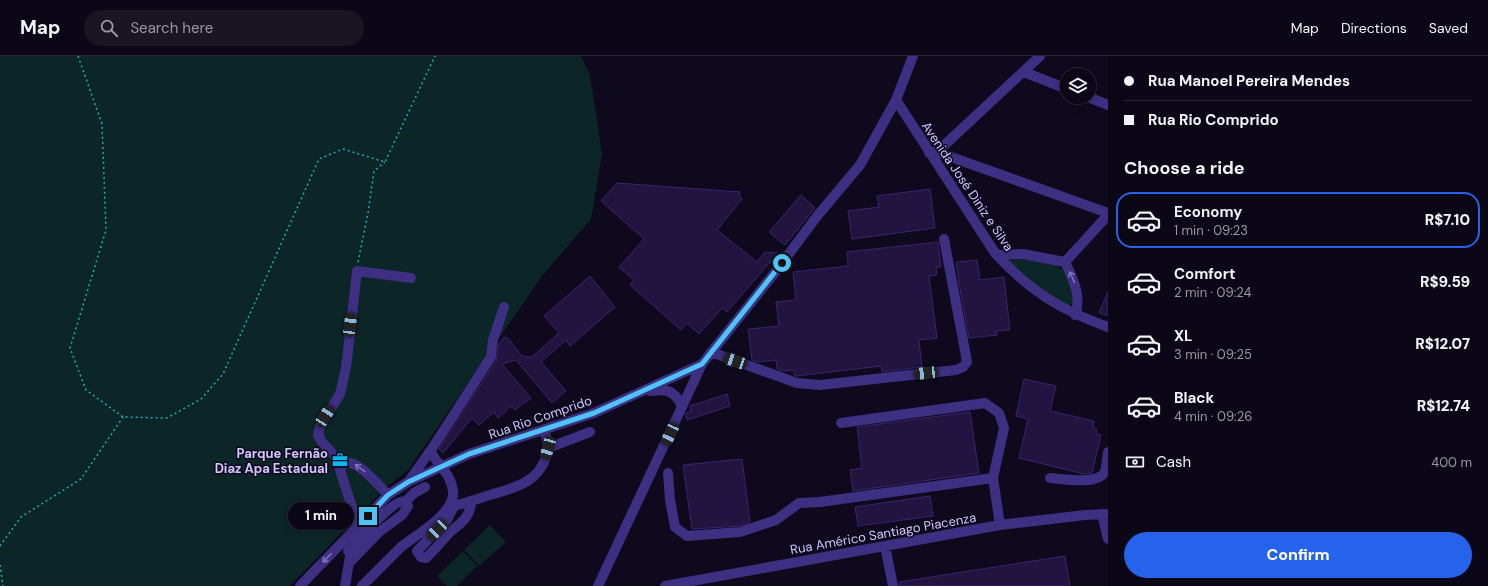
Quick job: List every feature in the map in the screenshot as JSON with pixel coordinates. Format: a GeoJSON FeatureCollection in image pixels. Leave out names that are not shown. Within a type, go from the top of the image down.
{"type":"FeatureCollection","features":[{"type":"Feature","properties":{"kind":"street"},"geometry":{"type":"LineString","coordinates":[[598,586],[702,364],[773,275],[818,215],[860,165],[896,100],[913,56]]}},
{"type":"Feature","properties":{"kind":"street"},"geometry":{"type":"LineString","coordinates":[[1040,56],[933,153],[1108,214],[1065,262]]}},
{"type":"Feature","properties":{"kind":"street"},"geometry":{"type":"LineString","coordinates":[[1024,72],[1060,86]]}},
{"type":"Feature","properties":{"kind":"street","name":"Avenida José Diniz e Silva"},"geometry":{"type":"LineString","coordinates":[[896,100],[933,153],[995,254],[1026,284],[1052,303],[1074,315],[1108,327]]}},
{"type":"Feature","properties":{"kind":"street"},"geometry":{"type":"LineString","coordinates":[[1096,100],[1108,105]]}},
{"type":"Feature","properties":{"kind":"street"},"geometry":{"type":"LineString","coordinates":[[711,352],[797,383],[820,385],[956,370],[963,367],[967,362],[944,239]]}},
{"type":"Feature","properties":{"kind":"street"},"geometry":{"type":"LineString","coordinates":[[995,254],[1023,254],[1065,262]]}},
{"type":"Feature","properties":{"kind":"street"},"geometry":{"type":"LineString","coordinates":[[1065,262],[1074,280],[1077,293],[1078,306],[1074,315]]}},
{"type":"Feature","properties":{"kind":"street"},"geometry":{"type":"LineString","coordinates":[[342,464],[322,442],[318,435],[320,426],[340,394],[346,368],[356,271],[411,278]]}},
{"type":"Feature","properties":{"kind":"street"},"geometry":{"type":"LineString","coordinates":[[408,482],[430,452],[491,357],[493,340],[504,307]]}},
{"type":"Feature","properties":{"kind":"street","name":"Rua Rio Comprido"},"geometry":{"type":"LineString","coordinates":[[300,586],[345,547],[358,526],[388,495],[408,482],[469,454],[594,413],[641,393],[702,364]]}},
{"type":"Feature","properties":{"kind":"street"},"geometry":{"type":"LineString","coordinates":[[641,393],[667,390],[678,397],[682,406]]}},
{"type":"Feature","properties":{"kind":"street"},"geometry":{"type":"LineString","coordinates":[[841,423],[986,403],[999,413],[1004,428],[993,478],[1000,525]]}},
{"type":"Feature","properties":{"kind":"street"},"geometry":{"type":"LineString","coordinates":[[362,586],[402,547],[451,506],[515,488],[530,480],[537,474],[544,464],[548,448],[548,441],[544,430]]}},
{"type":"Feature","properties":{"kind":"street"},"geometry":{"type":"LineString","coordinates":[[548,448],[590,432]]}},
{"type":"Feature","properties":{"kind":"street"},"geometry":{"type":"LineString","coordinates":[[430,452],[442,466],[451,481],[454,492],[447,520],[417,551],[421,557],[426,558],[450,532],[465,519],[469,513],[471,501]]}},
{"type":"Feature","properties":{"kind":"street"},"geometry":{"type":"LineString","coordinates":[[1050,478],[1090,481],[1099,478],[1104,473],[1108,452]]}},
{"type":"Feature","properties":{"kind":"street"},"geometry":{"type":"LineString","coordinates":[[342,464],[351,462],[360,468],[388,495]]}},
{"type":"Feature","properties":{"kind":"street"},"geometry":{"type":"LineString","coordinates":[[342,464],[340,470],[358,526]]}},
{"type":"Feature","properties":{"kind":"street"},"geometry":{"type":"LineString","coordinates":[[668,473],[670,500],[675,527],[687,536],[740,532],[776,520],[799,503],[820,502],[993,478]]}},
{"type":"Feature","properties":{"kind":"street"},"geometry":{"type":"LineString","coordinates":[[345,586],[350,562],[345,547],[390,508],[401,501],[406,501],[414,493],[425,487]]}},
{"type":"Feature","properties":{"kind":"street"},"geometry":{"type":"LineString","coordinates":[[350,562],[379,532],[402,515],[408,506],[406,501]]}},
{"type":"Feature","properties":{"kind":"street"},"geometry":{"type":"LineString","coordinates":[[1105,514],[1108,539]]}},
{"type":"Feature","properties":{"kind":"street","name":"Rua Américo Santiago Piacenza"},"geometry":{"type":"LineString","coordinates":[[665,586],[1000,525],[1105,514]]}},
{"type":"Feature","properties":{"kind":"street"},"geometry":{"type":"LineString","coordinates":[[885,546],[893,586]]}},
{"type":"Feature","properties":{"kind":"path"},"geometry":{"type":"LineString","coordinates":[[78,56],[102,124],[106,230],[70,348],[86,390],[123,417],[167,418],[201,399],[223,374],[319,159],[343,149],[385,162]]}},
{"type":"Feature","properties":{"kind":"path"},"geometry":{"type":"LineString","coordinates":[[356,271],[368,213],[374,171],[385,162],[435,56]]}},
{"type":"Feature","properties":{"kind":"path"},"geometry":{"type":"LineString","coordinates":[[0,546],[21,517],[81,479],[123,417]]}},
{"type":"Feature","properties":{"kind":"path"},"geometry":{"type":"LineString","coordinates":[[0,565],[3,586]]}},
{"type":"Feature","properties":{"kind":"green space"},"geometry":{"type":"Polygon","coordinates":[[[0,56],[581,56],[590,75],[602,154],[591,219],[542,276],[408,470],[384,489],[290,586],[0,586],[0,56]]]}},
{"type":"Feature","properties":{"kind":"green space"},"geometry":{"type":"Polygon","coordinates":[[[1033,259],[1053,264],[1064,271],[1068,276],[1074,303],[1067,306],[1035,287],[1008,260],[1033,259]]]}},
{"type":"Feature","properties":{"kind":"green space"},"geometry":{"type":"Polygon","coordinates":[[[490,525],[506,542],[479,566],[464,550],[490,525]]]}},
{"type":"Feature","properties":{"kind":"green space"},"geometry":{"type":"Polygon","coordinates":[[[463,551],[477,566],[457,586],[447,586],[437,576],[463,551]]]}},
{"type":"Feature","properties":{"kind":"building"},"geometry":{"type":"Polygon","coordinates":[[[617,183],[740,192],[740,197],[742,199],[717,230],[757,262],[765,252],[778,253],[727,312],[722,308],[699,334],[687,323],[681,330],[630,285],[634,280],[619,267],[644,239],[601,201],[617,183]]]}},
{"type":"Feature","properties":{"kind":"building"},"geometry":{"type":"Polygon","coordinates":[[[930,189],[935,228],[852,239],[848,211],[879,207],[877,196],[930,189]]]}},
{"type":"Feature","properties":{"kind":"building"},"geometry":{"type":"Polygon","coordinates":[[[801,195],[815,208],[785,245],[769,232],[801,195]]]}},
{"type":"Feature","properties":{"kind":"building"},"geometry":{"type":"Polygon","coordinates":[[[938,242],[941,267],[936,267],[937,275],[929,276],[937,338],[919,340],[922,367],[882,372],[881,366],[797,376],[794,375],[794,370],[784,371],[777,369],[776,360],[758,362],[752,360],[748,329],[779,326],[776,302],[796,300],[793,272],[848,266],[847,252],[938,242]]]}},
{"type":"Feature","properties":{"kind":"building"},"geometry":{"type":"Polygon","coordinates":[[[977,260],[980,280],[1004,277],[1010,330],[996,331],[997,335],[969,338],[956,262],[977,260]]]}},
{"type":"Feature","properties":{"kind":"building"},"geometry":{"type":"Polygon","coordinates":[[[590,276],[615,307],[570,346],[566,340],[541,362],[566,391],[552,403],[516,360],[502,364],[531,398],[515,410],[511,406],[498,418],[494,412],[479,425],[472,418],[443,453],[439,449],[496,361],[499,344],[504,337],[508,338],[522,356],[532,357],[559,333],[544,316],[590,276]]]}},
{"type":"Feature","properties":{"kind":"building"},"geometry":{"type":"Polygon","coordinates":[[[1108,292],[1108,316],[1099,313],[1108,292]]]}},
{"type":"Feature","properties":{"kind":"building"},"geometry":{"type":"Polygon","coordinates":[[[1024,379],[1056,386],[1050,411],[1094,421],[1093,428],[1097,429],[1096,434],[1101,435],[1092,473],[1084,474],[1019,458],[1028,419],[1016,416],[1024,379]]]}},
{"type":"Feature","properties":{"kind":"building"},"geometry":{"type":"Polygon","coordinates":[[[727,394],[730,406],[687,420],[685,415],[686,413],[691,412],[690,406],[727,394]]]}},
{"type":"Feature","properties":{"kind":"building"},"geometry":{"type":"Polygon","coordinates":[[[970,412],[979,473],[853,491],[850,470],[862,468],[857,427],[970,412]]]}},
{"type":"Feature","properties":{"kind":"building"},"geometry":{"type":"Polygon","coordinates":[[[742,459],[750,522],[739,526],[692,529],[683,465],[742,459]]]}},
{"type":"Feature","properties":{"kind":"building"},"geometry":{"type":"Polygon","coordinates":[[[930,496],[933,516],[858,526],[855,507],[930,496]]]}},
{"type":"Feature","properties":{"kind":"building"},"geometry":{"type":"Polygon","coordinates":[[[1065,556],[1070,586],[899,586],[899,582],[1065,556]]]}},
{"type":"Feature","properties":{"kind":"place","name":"Parque Fernão Diaz Apa Estadual"},"geometry":{"type":"Point","coordinates":[340,460]}},
{"type":"Feature","properties":{"kind":"route"},"geometry":{"type":"LineString","coordinates":[[368,516],[388,495],[408,482],[469,454],[594,413],[702,364],[782,263]]}}]}
